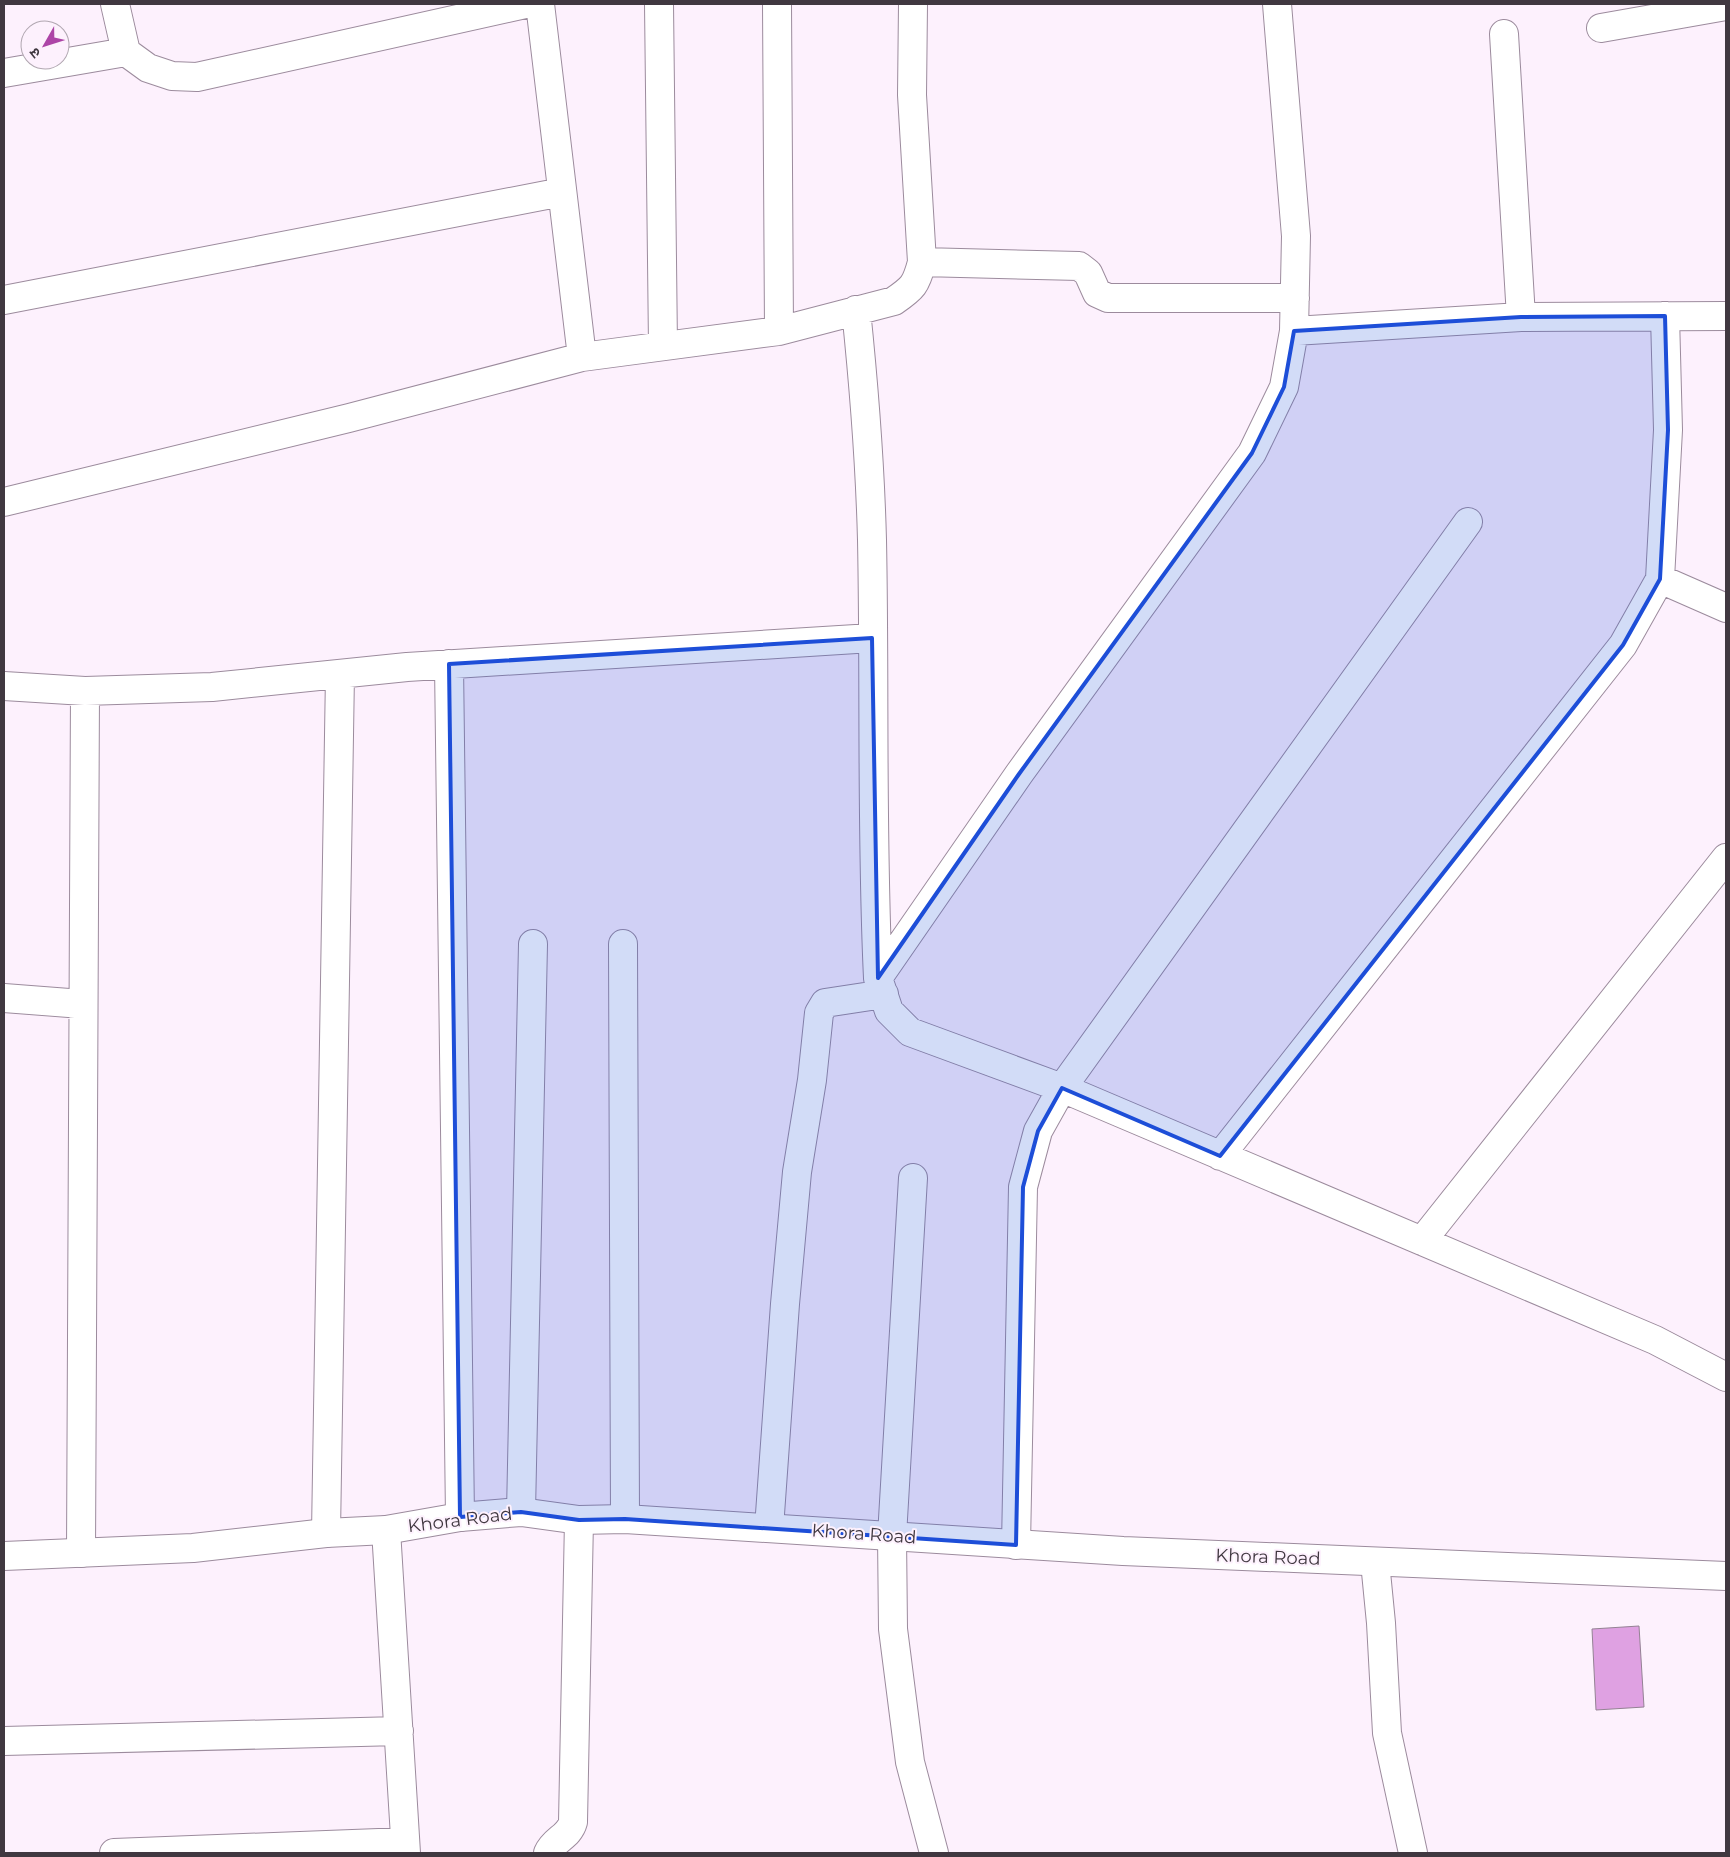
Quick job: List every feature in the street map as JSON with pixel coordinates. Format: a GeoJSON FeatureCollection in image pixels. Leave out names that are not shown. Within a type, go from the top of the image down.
{"type":"FeatureCollection","features":[{"type":"Feature","properties":{"kind":"street"},"geometry":{"type":"LineString","coordinates":[[115,4],[126,52],[148,68],[172,76],[197,77],[525,4]]}},
{"type":"Feature","properties":{"kind":"street"},"geometry":{"type":"LineString","coordinates":[[540,4],[582,357]]}},
{"type":"Feature","properties":{"kind":"street"},"geometry":{"type":"LineString","coordinates":[[659,4],[663,346]]}},
{"type":"Feature","properties":{"kind":"street"},"geometry":{"type":"LineString","coordinates":[[777,4],[779,331]]}},
{"type":"Feature","properties":{"kind":"street"},"geometry":{"type":"LineString","coordinates":[[4,502],[349,418],[582,357],[779,331],[894,301],[907,292],[917,281],[922,262],[912,95],[913,4]]}},
{"type":"Feature","properties":{"kind":"street"},"geometry":{"type":"LineString","coordinates":[[769,1528],[785,1304],[797,1172],[812,1080],[819,1013],[825,1003],[881,986],[1019,774],[1252,453],[1284,387],[1294,331],[1296,236],[1277,4]]}},
{"type":"Feature","properties":{"kind":"street"},"geometry":{"type":"LineString","coordinates":[[1601,28],[1726,6]]}},
{"type":"Feature","properties":{"kind":"street"},"geometry":{"type":"LineString","coordinates":[[1504,34],[1521,317]]}},
{"type":"Feature","properties":{"kind":"street"},"geometry":{"type":"LineString","coordinates":[[4,73],[126,52]]}},
{"type":"Feature","properties":{"kind":"street"},"geometry":{"type":"LineString","coordinates":[[4,300],[562,192]]}},
{"type":"Feature","properties":{"kind":"street"},"geometry":{"type":"LineString","coordinates":[[922,262],[1079,266],[1088,273],[1097,293],[1108,298],[1295,298]]}},
{"type":"Feature","properties":{"kind":"street"},"geometry":{"type":"LineString","coordinates":[[856,310],[867,427],[872,541],[875,911],[881,986],[889,1011],[910,1032],[1062,1088],[1655,1340],[1726,1377]]}},
{"type":"Feature","properties":{"kind":"street"},"geometry":{"type":"LineString","coordinates":[[1220,1156],[1623,645],[1660,579],[1668,430],[1665,316]]}},
{"type":"Feature","properties":{"kind":"street"},"geometry":{"type":"LineString","coordinates":[[1294,331],[1521,317],[1726,316]]}},
{"type":"Feature","properties":{"kind":"street"},"geometry":{"type":"LineString","coordinates":[[1016,1544],[1023,1187],[1038,1131],[1062,1088],[1468,522]]}},
{"type":"Feature","properties":{"kind":"street"},"geometry":{"type":"LineString","coordinates":[[1660,579],[1726,608]]}},
{"type":"Feature","properties":{"kind":"street"},"geometry":{"type":"LineString","coordinates":[[4,686],[85,691],[212,687],[449,664],[872,638]]}},
{"type":"Feature","properties":{"kind":"street"},"geometry":{"type":"LineString","coordinates":[[449,664],[460,1517]]}},
{"type":"Feature","properties":{"kind":"street"},"geometry":{"type":"LineString","coordinates":[[326,1534],[340,674]]}},
{"type":"Feature","properties":{"kind":"street"},"geometry":{"type":"LineString","coordinates":[[81,1552],[82,1004],[85,691]]}},
{"type":"Feature","properties":{"kind":"street"},"geometry":{"type":"LineString","coordinates":[[1422,1241],[1726,858]]}},
{"type":"Feature","properties":{"kind":"street"},"geometry":{"type":"LineString","coordinates":[[520,1512],[533,944]]}},
{"type":"Feature","properties":{"kind":"street"},"geometry":{"type":"LineString","coordinates":[[623,944],[625,1519]]}},
{"type":"Feature","properties":{"kind":"street"},"geometry":{"type":"LineString","coordinates":[[4,998],[82,1004]]}},
{"type":"Feature","properties":{"kind":"street"},"geometry":{"type":"LineString","coordinates":[[913,1178],[892,1536],[893,1629],[910,1762],[934,1853]]}},
{"type":"Feature","properties":{"kind":"street","name":"Khora Road"},"geometry":{"type":"LineString","coordinates":[[4,1556],[193,1548],[326,1534],[386,1530],[460,1517],[520,1512],[579,1520],[625,1519],[1123,1552],[1726,1576]]}},
{"type":"Feature","properties":{"kind":"street"},"geometry":{"type":"LineString","coordinates":[[548,1853],[553,1843],[567,1835],[573,1822],[579,1520]]}},
{"type":"Feature","properties":{"kind":"street"},"geometry":{"type":"LineString","coordinates":[[114,1853],[406,1848],[386,1530]]}},
{"type":"Feature","properties":{"kind":"street"},"geometry":{"type":"LineString","coordinates":[[1376,1562],[1387,1733],[1412,1853]]}},
{"type":"Feature","properties":{"kind":"street"},"geometry":{"type":"LineString","coordinates":[[4,1741],[398,1732]]}},
{"type":"Feature","properties":{"kind":"highlighted area"},"geometry":{"type":"Polygon","coordinates":[[[1665,316],[1668,430],[1660,579],[1623,645],[1220,1156],[1062,1088],[1038,1131],[1023,1187],[1016,1545],[625,1519],[579,1520],[521,1512],[460,1517],[449,664],[872,638],[878,978],[1019,774],[1252,453],[1284,387],[1294,331],[1521,317],[1665,316]]]}},
{"type":"Feature","properties":{"kind":"building"},"geometry":{"type":"Polygon","coordinates":[[[1639,1626],[1644,1707],[1596,1710],[1592,1629],[1639,1626]]]}}]}
